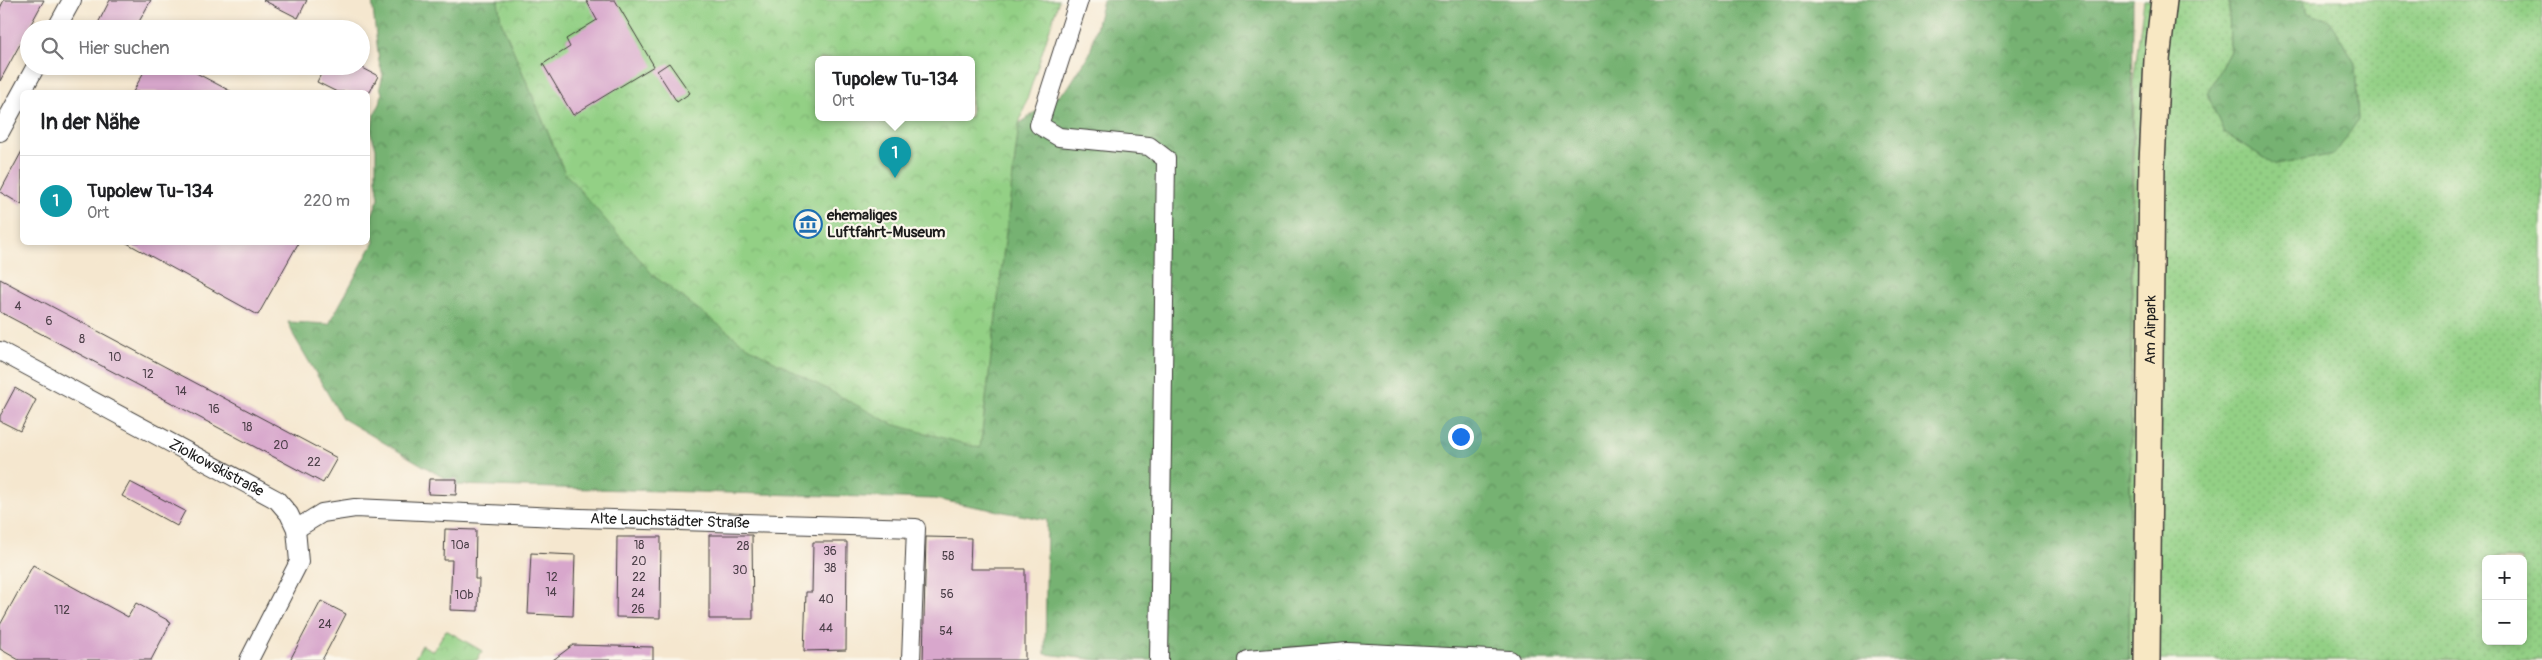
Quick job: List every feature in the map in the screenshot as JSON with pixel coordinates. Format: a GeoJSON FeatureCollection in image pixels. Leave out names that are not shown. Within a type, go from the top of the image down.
{"type":"FeatureCollection","features":[{"type":"Feature","properties":{"kind":"street"},"geometry":{"type":"LineString","coordinates":[[61,20],[72,0]]}},
{"type":"Feature","properties":{"kind":"street"},"geometry":{"type":"LineString","coordinates":[[1079,0],[1039,125],[1059,137],[1150,146],[1166,160],[1159,660]]}},
{"type":"Feature","properties":{"kind":"street","name":"Am Airpark"},"geometry":{"type":"LineString","coordinates":[[2147,660],[2152,163],[2157,60],[2164,0]]}},
{"type":"Feature","properties":{"kind":"street"},"geometry":{"type":"LineString","coordinates":[[23,90],[31,75]]}},
{"type":"Feature","properties":{"kind":"street"},"geometry":{"type":"LineString","coordinates":[[0,132],[20,95]]}},
{"type":"Feature","properties":{"kind":"street","name":"Ziolkowskistraße"},"geometry":{"type":"LineString","coordinates":[[0,351],[277,500],[289,514],[296,529],[299,562],[249,660]]}},
{"type":"Feature","properties":{"kind":"street","name":"Alte Lauchstädter Straße"},"geometry":{"type":"LineString","coordinates":[[296,529],[322,513],[355,508],[580,518],[916,528],[911,660]]}},
{"type":"Feature","properties":{"kind":"street"},"geometry":{"type":"LineString","coordinates":[[1247,660],[1348,656],[1510,660]]}},
{"type":"Feature","properties":{"kind":"green space"},"geometry":{"type":"Polygon","coordinates":[[[372,0],[498,0],[501,21],[565,173],[980,448],[1019,124],[1067,89],[1090,53],[1103,0],[2133,0],[2129,660],[1099,660],[1045,654],[1047,520],[934,499],[456,485],[342,418],[294,336],[288,322],[329,324],[374,242],[370,220],[379,198],[376,179],[376,148],[371,134],[374,114],[380,104],[382,93],[380,87],[383,75],[379,62],[372,0]]]}},
{"type":"Feature","properties":{"kind":"green space","name":"ehemaliges Luftfahrt-Museum"},"geometry":{"type":"Polygon","coordinates":[[[498,0],[1059,0],[1019,124],[980,448],[892,424],[748,347],[654,276],[565,173],[501,21],[498,0]]]}},
{"type":"Feature","properties":{"kind":"green space"},"geometry":{"type":"Polygon","coordinates":[[[2144,0],[2229,0],[2230,51],[2208,93],[2307,13],[2304,0],[2542,0],[2542,660],[2129,660],[2134,76],[2144,0]]]}},
{"type":"Feature","properties":{"kind":"green space"},"geometry":{"type":"Polygon","coordinates":[[[2229,0],[2304,0],[2308,13],[2329,20],[2355,63],[2358,120],[2335,154],[2276,165],[2224,133],[2207,93],[2230,51],[2229,0]]]}},
{"type":"Feature","properties":{"kind":"green space"},"geometry":{"type":"Polygon","coordinates":[[[446,630],[482,651],[477,660],[414,660],[422,645],[433,651],[446,630]]]}},
{"type":"Feature","properties":{"kind":"building"},"geometry":{"type":"Polygon","coordinates":[[[4,0],[44,0],[33,20],[20,20],[20,44],[0,81],[0,8],[4,0]]]}},
{"type":"Feature","properties":{"kind":"building"},"geometry":{"type":"Polygon","coordinates":[[[110,0],[151,0],[140,20],[100,20],[110,0]]]}},
{"type":"Feature","properties":{"kind":"building"},"geometry":{"type":"Polygon","coordinates":[[[263,0],[307,0],[298,18],[263,0]]]}},
{"type":"Feature","properties":{"kind":"building"},"geometry":{"type":"Polygon","coordinates":[[[586,0],[615,0],[654,66],[573,115],[543,64],[570,47],[566,39],[597,20],[586,0]]]}},
{"type":"Feature","properties":{"kind":"building"},"geometry":{"type":"Polygon","coordinates":[[[669,63],[690,93],[677,102],[657,71],[669,63]]]}},
{"type":"Feature","properties":{"kind":"building"},"geometry":{"type":"Polygon","coordinates":[[[370,72],[378,76],[370,92],[370,90],[333,90],[317,82],[320,75],[370,75],[370,72]]]}},
{"type":"Feature","properties":{"kind":"building"},"geometry":{"type":"Polygon","coordinates":[[[142,75],[200,75],[228,90],[134,90],[142,75]]]}},
{"type":"Feature","properties":{"kind":"building"},"geometry":{"type":"Polygon","coordinates":[[[20,155],[20,204],[0,192],[20,155]]]}},
{"type":"Feature","properties":{"kind":"building"},"geometry":{"type":"Polygon","coordinates":[[[130,245],[297,245],[258,315],[130,245]]]}},
{"type":"Feature","properties":{"kind":"building"},"geometry":{"type":"Polygon","coordinates":[[[0,279],[337,458],[323,483],[0,312],[0,279]]]}},
{"type":"Feature","properties":{"kind":"building"},"geometry":{"type":"Polygon","coordinates":[[[15,388],[36,400],[20,431],[0,421],[0,416],[15,388]]]}},
{"type":"Feature","properties":{"kind":"building"},"geometry":{"type":"Polygon","coordinates":[[[429,479],[457,479],[456,495],[428,494],[429,479]]]}},
{"type":"Feature","properties":{"kind":"building"},"geometry":{"type":"Polygon","coordinates":[[[130,482],[185,511],[177,526],[122,496],[130,482]]]}},
{"type":"Feature","properties":{"kind":"building"},"geometry":{"type":"Polygon","coordinates":[[[445,529],[476,530],[475,579],[479,579],[478,611],[450,610],[452,560],[444,560],[445,529]]]}},
{"type":"Feature","properties":{"kind":"building"},"geometry":{"type":"Polygon","coordinates":[[[709,535],[752,535],[753,619],[709,619],[709,535]]]}},
{"type":"Feature","properties":{"kind":"building"},"geometry":{"type":"Polygon","coordinates":[[[617,537],[661,537],[660,618],[616,617],[617,537]]]}},
{"type":"Feature","properties":{"kind":"building"},"geometry":{"type":"Polygon","coordinates":[[[926,537],[971,538],[970,569],[1025,569],[1025,660],[923,660],[926,537]]]}},
{"type":"Feature","properties":{"kind":"building"},"geometry":{"type":"Polygon","coordinates":[[[813,542],[847,542],[846,650],[804,651],[806,592],[812,592],[813,542]]]}},
{"type":"Feature","properties":{"kind":"building"},"geometry":{"type":"Polygon","coordinates":[[[531,553],[575,555],[573,616],[528,614],[531,553]]]}},
{"type":"Feature","properties":{"kind":"building"},"geometry":{"type":"Polygon","coordinates":[[[33,565],[128,617],[136,603],[171,622],[151,660],[19,660],[0,649],[0,625],[33,565]]]}},
{"type":"Feature","properties":{"kind":"building"},"geometry":{"type":"Polygon","coordinates":[[[321,601],[346,614],[329,647],[322,660],[290,660],[321,601]]]}},
{"type":"Feature","properties":{"kind":"building"},"geometry":{"type":"Polygon","coordinates":[[[573,645],[653,647],[653,660],[553,660],[573,645]]]}},
{"type":"Feature","properties":{"kind":"place","name":"Tupolew Tu-134"},"geometry":{"type":"Point","coordinates":[895,178]}},
{"type":"Feature","properties":{"kind":"place","name":"ehemaliges Luftfahrt-Museum"},"geometry":{"type":"Point","coordinates":[808,224]}}]}
